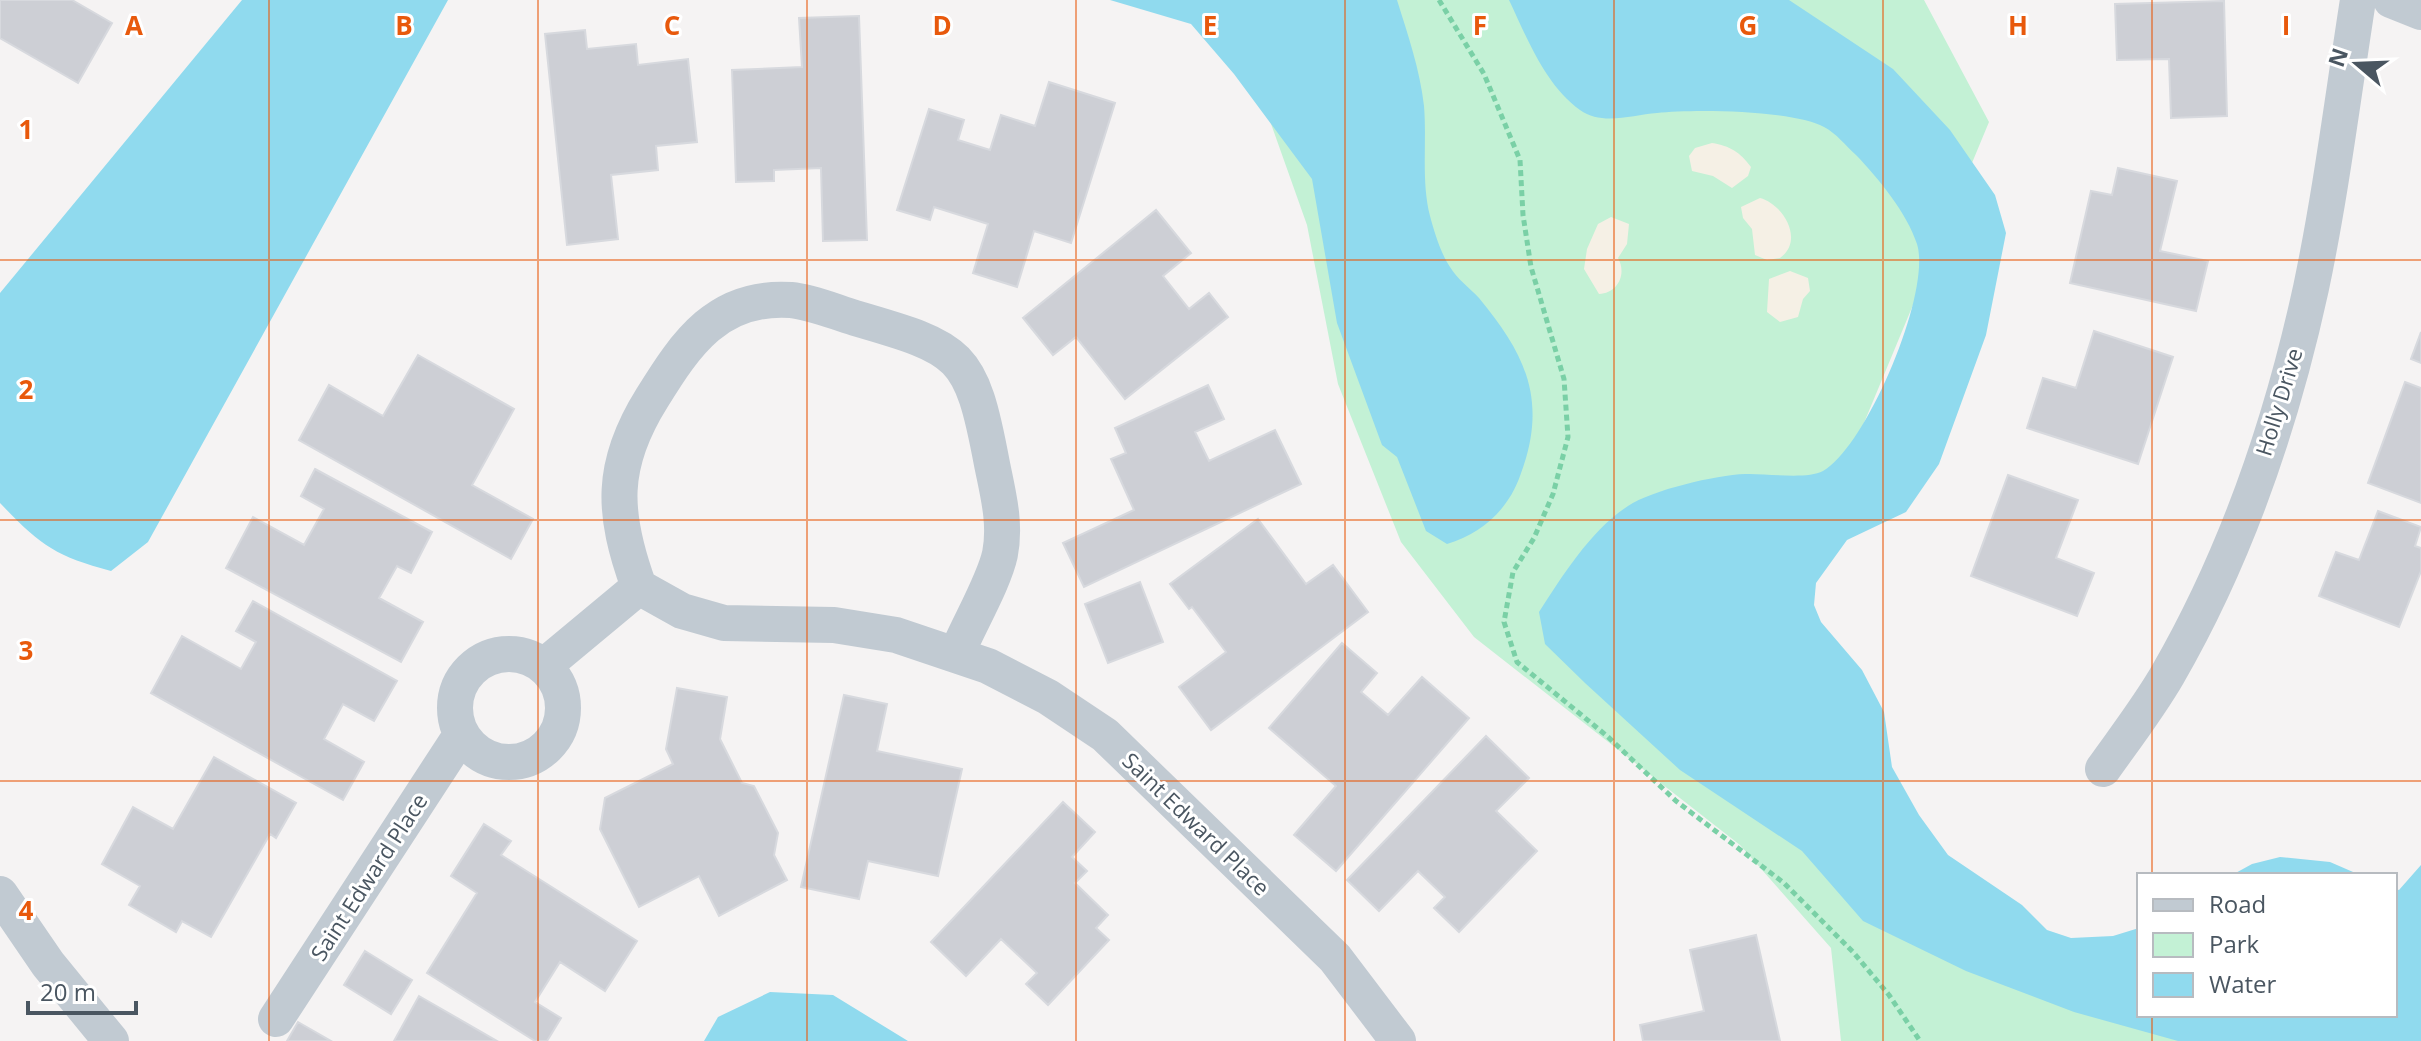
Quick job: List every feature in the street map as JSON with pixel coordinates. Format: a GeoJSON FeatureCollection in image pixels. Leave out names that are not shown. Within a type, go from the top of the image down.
{"type":"FeatureCollection","features":[{"type":"Feature","properties":{"kind":"street","name":"Holly Drive"},"geometry":{"type":"LineString","coordinates":[[2103,769],[2167,674],[2210,592],[2252,492],[2276,420],[2311,286],[2358,0]]}},
{"type":"Feature","properties":{"kind":"street"},"geometry":{"type":"LineString","coordinates":[[2391,0],[2421,12]]}},
{"type":"Feature","properties":{"kind":"street"},"geometry":{"type":"LineString","coordinates":[[544,666],[639,587],[624,545],[619,505],[622,464],[631,431],[684,345],[708,324],[738,308],[768,300],[794,300],[926,338],[948,352],[968,374],[981,402],[1003,519],[1000,555],[957,653]]}},
{"type":"Feature","properties":{"kind":"street","name":"Saint Edward Place"},"geometry":{"type":"LineString","coordinates":[[639,587],[682,611],[724,623],[834,625],[896,635],[957,653],[1048,697],[1105,735],[1335,958],[1398,1041]]}},
{"type":"Feature","properties":{"kind":"street"},"geometry":{"type":"LineString","coordinates":[[510,653],[529,657],[544,666],[558,686],[564,711],[556,735],[539,754],[523,761],[490,760],[473,750],[461,735],[455,717],[455,698],[462,680],[474,666],[491,656],[510,653]]}},
{"type":"Feature","properties":{"kind":"street","name":"Saint Edward Place"},"geometry":{"type":"LineString","coordinates":[[276,1019],[461,735]]}},
{"type":"Feature","properties":{"kind":"street"},"geometry":{"type":"LineString","coordinates":[[0,894],[48,964],[111,1041]]}},
{"type":"Feature","properties":{"kind":"path"},"geometry":{"type":"LineString","coordinates":[[1439,0],[1484,74],[1520,160],[1523,215],[1531,267],[1564,379],[1568,437],[1553,494],[1534,538],[1513,572],[1504,622],[1517,662],[1607,736],[1676,801],[1784,883],[1853,952],[1889,995],[1920,1041]]}},
{"type":"Feature","properties":{"kind":"green space"},"geometry":{"type":"Polygon","coordinates":[[[1227,0],[1924,0],[1989,122],[1817,536],[1797,576],[1895,859],[2137,1014],[2137,1017],[2252,1041],[1841,1041],[1831,948],[1740,845],[1474,637],[1401,542],[1338,384],[1307,225],[1227,0]]]}},
{"type":"Feature","properties":{"kind":"sand"},"geometry":{"type":"Polygon","coordinates":[[[1712,143],[1734,150],[1751,167],[1748,176],[1732,188],[1713,176],[1692,171],[1689,156],[1695,148],[1712,143]]]}},
{"type":"Feature","properties":{"kind":"sand"},"geometry":{"type":"Polygon","coordinates":[[[1760,198],[1776,207],[1791,233],[1791,242],[1780,258],[1767,260],[1755,255],[1752,229],[1743,218],[1741,207],[1760,198]]]}},
{"type":"Feature","properties":{"kind":"sand"},"geometry":{"type":"Polygon","coordinates":[[[1611,217],[1629,224],[1627,244],[1618,258],[1622,270],[1619,282],[1606,293],[1599,294],[1584,269],[1587,249],[1598,224],[1611,217]]]}},
{"type":"Feature","properties":{"kind":"sand"},"geometry":{"type":"Polygon","coordinates":[[[1790,271],[1808,278],[1810,291],[1803,299],[1798,317],[1780,322],[1767,312],[1769,279],[1790,271]]]}},
{"type":"Feature","properties":{"kind":"water"},"geometry":{"type":"Polygon","coordinates":[[[242,0],[448,0],[148,542],[111,571],[76,560],[50,547],[0,503],[0,293],[242,0]]]}},
{"type":"Feature","properties":{"kind":"water"},"geometry":{"type":"Polygon","coordinates":[[[1110,0],[1397,0],[1422,93],[1426,189],[1436,235],[1453,271],[1479,298],[1510,340],[1528,381],[1532,402],[1532,425],[1520,476],[1501,510],[1482,527],[1447,544],[1426,531],[1397,457],[1382,445],[1337,323],[1312,179],[1234,74],[1191,24],[1110,0]]]}},
{"type":"Feature","properties":{"kind":"water"},"geometry":{"type":"Polygon","coordinates":[[[1509,0],[1789,0],[1893,69],[1950,130],[1995,195],[2006,233],[1986,335],[1939,464],[1906,512],[1847,540],[1816,583],[1814,605],[1821,622],[1862,670],[1884,712],[1892,767],[1919,815],[1948,855],[2022,905],[2047,930],[2071,938],[2113,936],[2137,929],[2137,1017],[2397,1017],[2397,890],[2421,865],[2421,1041],[2178,1041],[2074,1012],[1966,971],[1863,921],[1802,851],[1680,770],[1545,644],[1539,612],[1590,540],[1628,506],[1668,489],[1718,477],[1816,474],[1840,456],[1876,401],[1892,366],[1915,296],[1919,267],[1917,244],[1899,209],[1865,164],[1828,130],[1809,121],[1743,112],[1674,112],[1598,118],[1580,110],[1568,100],[1547,74],[1509,0]]]}},
{"type":"Feature","properties":{"kind":"water"},"geometry":{"type":"Polygon","coordinates":[[[2280,857],[2330,862],[2355,873],[2236,873],[2252,864],[2280,857]]]}},
{"type":"Feature","properties":{"kind":"water"},"geometry":{"type":"Polygon","coordinates":[[[770,992],[833,995],[908,1041],[704,1041],[718,1017],[770,992]]]}},
{"type":"Feature","properties":{"kind":"building"},"geometry":{"type":"Polygon","coordinates":[[[0,0],[72,0],[112,23],[78,83],[0,38],[0,0]]]}},
{"type":"Feature","properties":{"kind":"building"},"geometry":{"type":"Polygon","coordinates":[[[2224,1],[2227,116],[2171,118],[2169,59],[2117,60],[2115,4],[2224,1]]]}},
{"type":"Feature","properties":{"kind":"building"},"geometry":{"type":"Polygon","coordinates":[[[859,16],[867,240],[823,241],[821,168],[774,170],[774,181],[736,182],[732,70],[802,67],[799,18],[859,16]]]}},
{"type":"Feature","properties":{"kind":"building"},"geometry":{"type":"Polygon","coordinates":[[[585,30],[587,49],[636,44],[638,65],[688,59],[697,142],[656,146],[658,170],[611,175],[618,239],[567,245],[545,34],[585,30]]]}},
{"type":"Feature","properties":{"kind":"building"},"geometry":{"type":"Polygon","coordinates":[[[1049,82],[1115,103],[1071,243],[1034,231],[1017,287],[973,273],[988,224],[934,207],[930,220],[897,210],[929,109],[964,120],[958,140],[990,150],[1001,115],[1035,126],[1049,82]]]}},
{"type":"Feature","properties":{"kind":"building"},"geometry":{"type":"Polygon","coordinates":[[[2118,168],[2177,181],[2160,251],[2208,261],[2196,311],[2070,283],[2091,191],[2112,195],[2118,168]]]}},
{"type":"Feature","properties":{"kind":"building"},"geometry":{"type":"Polygon","coordinates":[[[1156,210],[1191,253],[1163,276],[1189,309],[1209,293],[1228,317],[1125,399],[1076,337],[1053,355],[1023,318],[1156,210]]]}},
{"type":"Feature","properties":{"kind":"building"},"geometry":{"type":"Polygon","coordinates":[[[2094,331],[2173,357],[2138,464],[2027,428],[2043,378],[2076,388],[2094,331]]]}},
{"type":"Feature","properties":{"kind":"building"},"geometry":{"type":"Polygon","coordinates":[[[2421,332],[2421,363],[2411,359],[2421,332]]]}},
{"type":"Feature","properties":{"kind":"building"},"geometry":{"type":"Polygon","coordinates":[[[418,355],[514,409],[472,485],[533,519],[511,559],[299,440],[329,385],[383,416],[418,355]]]}},
{"type":"Feature","properties":{"kind":"building"},"geometry":{"type":"Polygon","coordinates":[[[2405,382],[2421,388],[2421,503],[2368,483],[2405,382]]]}},
{"type":"Feature","properties":{"kind":"building"},"geometry":{"type":"Polygon","coordinates":[[[1208,385],[1224,419],[1195,432],[1209,461],[1275,430],[1301,484],[1084,587],[1063,543],[1134,510],[1111,459],[1126,453],[1115,428],[1208,385]]]}},
{"type":"Feature","properties":{"kind":"building"},"geometry":{"type":"Polygon","coordinates":[[[315,469],[432,532],[411,573],[397,566],[379,598],[423,622],[401,662],[226,568],[253,517],[304,545],[324,509],[301,496],[315,469]]]}},
{"type":"Feature","properties":{"kind":"building"},"geometry":{"type":"Polygon","coordinates":[[[2008,475],[2078,500],[2056,558],[2094,573],[2077,616],[1971,576],[2008,475]]]}},
{"type":"Feature","properties":{"kind":"building"},"geometry":{"type":"Polygon","coordinates":[[[2378,511],[2421,527],[2415,546],[2421,548],[2421,571],[2399,627],[2319,596],[2336,552],[2359,560],[2378,511]]]}},
{"type":"Feature","properties":{"kind":"building"},"geometry":{"type":"Polygon","coordinates":[[[1258,519],[1306,584],[1333,565],[1368,612],[1211,730],[1179,687],[1226,652],[1170,584],[1258,519]]]}},
{"type":"Feature","properties":{"kind":"building"},"geometry":{"type":"Polygon","coordinates":[[[1140,582],[1163,642],[1108,663],[1085,604],[1140,582]]]}},
{"type":"Feature","properties":{"kind":"building"},"geometry":{"type":"Polygon","coordinates":[[[253,601],[397,681],[374,721],[343,704],[324,739],[364,762],[343,800],[151,693],[182,636],[241,669],[256,642],[236,631],[253,601]]]}},
{"type":"Feature","properties":{"kind":"building"},"geometry":{"type":"Polygon","coordinates":[[[1342,643],[1377,673],[1361,692],[1388,715],[1422,677],[1469,718],[1336,871],[1294,835],[1336,786],[1269,728],[1342,643]]]}},
{"type":"Feature","properties":{"kind":"building"},"geometry":{"type":"Polygon","coordinates":[[[677,688],[727,697],[720,739],[742,783],[754,786],[778,833],[774,855],[787,880],[719,916],[699,876],[639,907],[600,829],[605,798],[673,764],[666,749],[677,688]]]}},
{"type":"Feature","properties":{"kind":"building"},"geometry":{"type":"Polygon","coordinates":[[[844,695],[887,704],[877,751],[962,769],[938,876],[868,861],[859,899],[801,887],[844,695]]]}},
{"type":"Feature","properties":{"kind":"building"},"geometry":{"type":"Polygon","coordinates":[[[1486,736],[1529,778],[1496,811],[1537,851],[1459,932],[1434,908],[1445,897],[1418,871],[1379,911],[1347,880],[1486,736]]]}},
{"type":"Feature","properties":{"kind":"building"},"geometry":{"type":"Polygon","coordinates":[[[214,757],[296,803],[276,838],[270,834],[211,937],[182,921],[176,932],[129,905],[140,886],[102,864],[133,807],[173,829],[214,757]]]}},
{"type":"Feature","properties":{"kind":"building"},"geometry":{"type":"Polygon","coordinates":[[[1063,802],[1095,832],[1072,857],[1087,871],[1075,883],[1108,915],[1096,928],[1109,940],[1048,1005],[1026,984],[1037,973],[1001,939],[966,976],[931,942],[1063,802]]]}},
{"type":"Feature","properties":{"kind":"building"},"geometry":{"type":"Polygon","coordinates":[[[484,824],[511,841],[501,855],[637,941],[605,991],[560,962],[535,1002],[561,1018],[547,1041],[535,1041],[427,973],[477,893],[451,876],[484,824]]]}},
{"type":"Feature","properties":{"kind":"building"},"geometry":{"type":"Polygon","coordinates":[[[1756,935],[1780,1041],[1643,1041],[1640,1025],[1704,1011],[1690,950],[1756,935]]]}},
{"type":"Feature","properties":{"kind":"building"},"geometry":{"type":"Polygon","coordinates":[[[365,951],[412,980],[391,1014],[344,985],[365,951]]]}},
{"type":"Feature","properties":{"kind":"building"},"geometry":{"type":"Polygon","coordinates":[[[419,996],[497,1041],[394,1041],[419,996]]]}},
{"type":"Feature","properties":{"kind":"building"},"geometry":{"type":"Polygon","coordinates":[[[298,1022],[331,1041],[287,1041],[298,1022]]]}}]}
